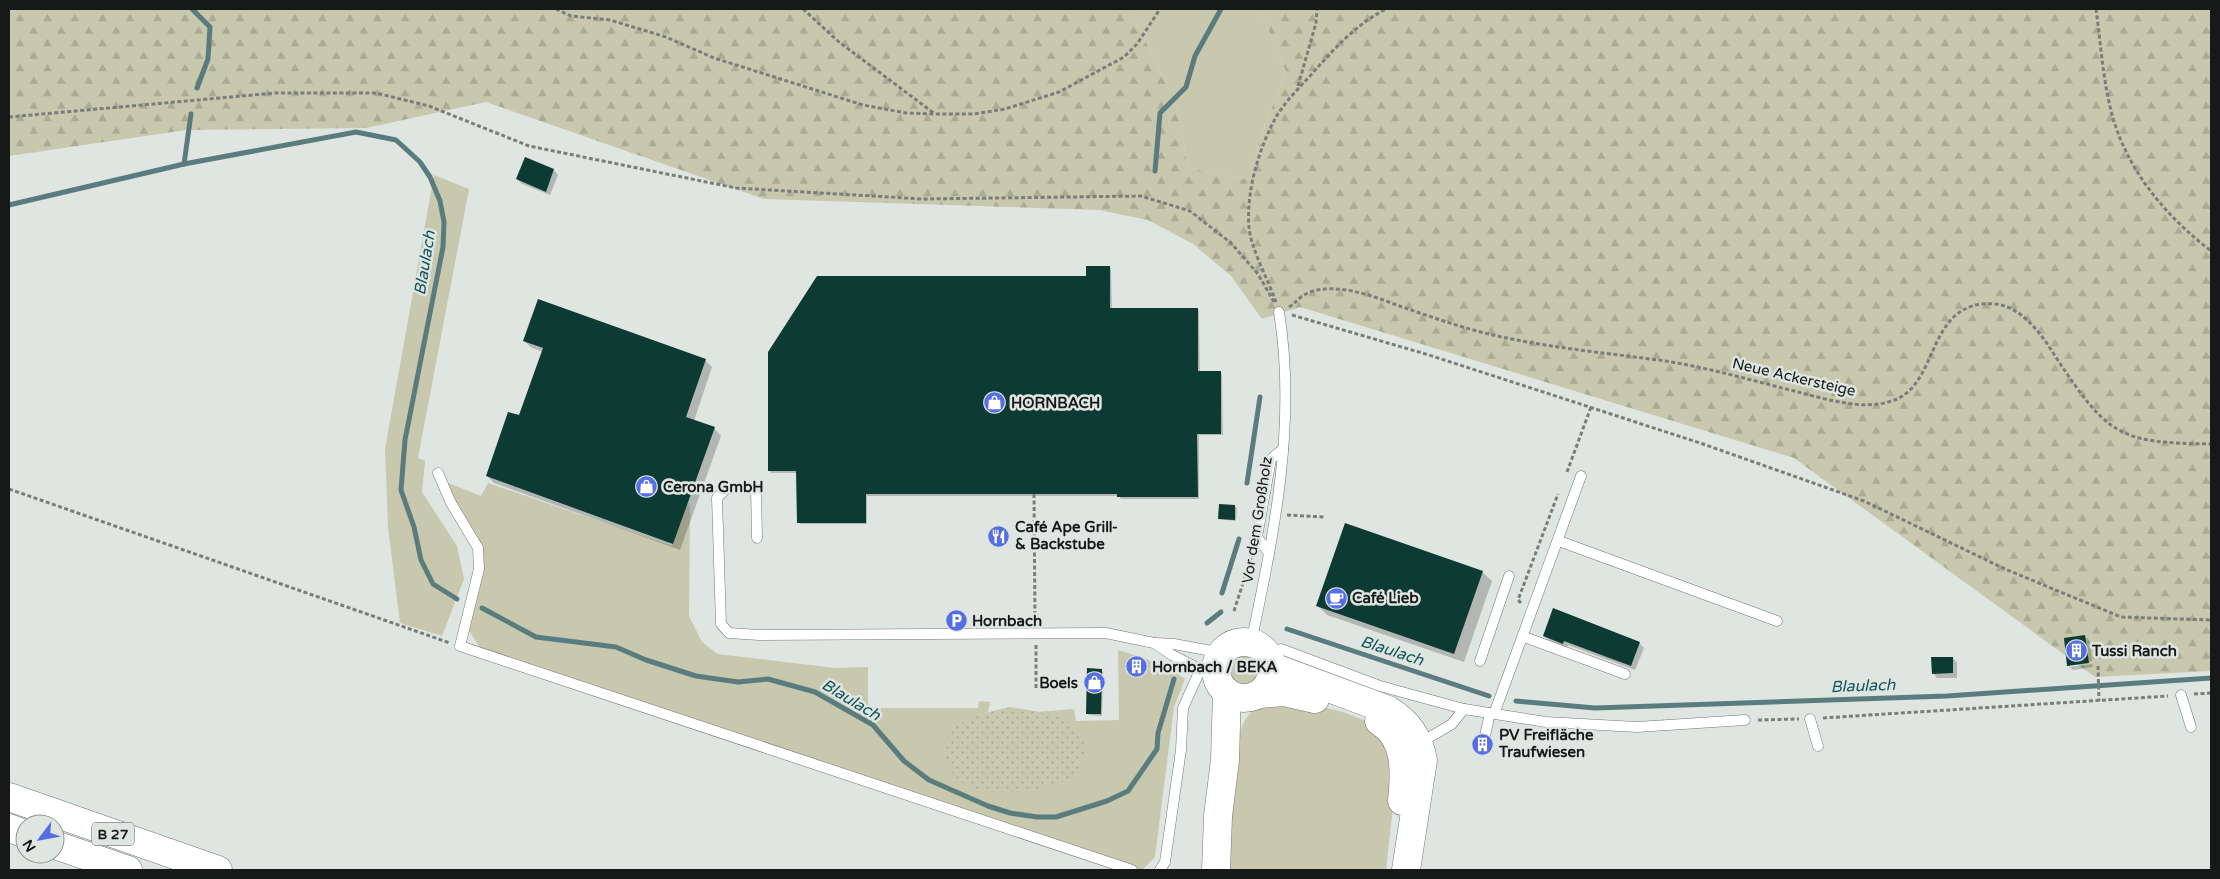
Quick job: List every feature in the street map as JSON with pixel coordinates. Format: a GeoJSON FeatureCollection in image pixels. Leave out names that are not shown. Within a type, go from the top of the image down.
{"type":"FeatureCollection","features":[{"type":"Feature","properties":{"kind":"main road"},"geometry":{"type":"LineString","coordinates":[[1216,870],[1218,816],[1225,760],[1229,680],[1236,643],[1370,693],[1388,710],[1401,718],[1420,743],[1423,760],[1422,775],[1406,870]]}},
{"type":"Feature","properties":{"kind":"main road"},"geometry":{"type":"LineString","coordinates":[[1229,680],[1271,678],[1263,654]]}},
{"type":"Feature","properties":{"kind":"main road"},"geometry":{"type":"LineString","coordinates":[[1229,680],[1358,711],[1384,724],[1395,736],[1400,746],[1404,770],[1393,870]]}},
{"type":"Feature","properties":{"kind":"main road","name":"B 27"},"geometry":{"type":"LineString","coordinates":[[9,797],[218,870]]}},
{"type":"Feature","properties":{"kind":"main road","name":"B 27"},"geometry":{"type":"LineString","coordinates":[[65,848],[128,870]]}},
{"type":"Feature","properties":{"kind":"lane","name":"Vor dem Großholz"},"geometry":{"type":"LineString","coordinates":[[1263,654],[1269,552],[1282,480],[1287,405],[1285,346],[1279,312]]}},
{"type":"Feature","properties":{"kind":"lane"},"geometry":{"type":"LineString","coordinates":[[1269,552],[1256,537],[1271,459],[1283,449]]}},
{"type":"Feature","properties":{"kind":"lane"},"geometry":{"type":"LineString","coordinates":[[438,473],[451,502],[478,548],[479,569],[460,646],[1132,870]]}},
{"type":"Feature","properties":{"kind":"lane"},"geometry":{"type":"LineString","coordinates":[[1485,736],[1492,713],[1498,703],[1524,637],[1581,476]]}},
{"type":"Feature","properties":{"kind":"lane"},"geometry":{"type":"LineString","coordinates":[[757,538],[756,488],[726,488],[716,498],[721,624],[729,633],[1106,633],[1154,643],[1174,644],[1229,680]]}},
{"type":"Feature","properties":{"kind":"lane"},"geometry":{"type":"LineString","coordinates":[[1559,541],[1777,621]]}},
{"type":"Feature","properties":{"kind":"lane"},"geometry":{"type":"LineString","coordinates":[[1480,661],[1509,576]]}},
{"type":"Feature","properties":{"kind":"lane"},"geometry":{"type":"LineString","coordinates":[[1524,637],[1625,674]]}},
{"type":"Feature","properties":{"kind":"lane"},"geometry":{"type":"LineString","coordinates":[[1154,643],[1172,655],[1229,680]]}},
{"type":"Feature","properties":{"kind":"lane"},"geometry":{"type":"LineString","coordinates":[[1160,870],[1165,862],[1181,750],[1182,708],[1229,680]]}},
{"type":"Feature","properties":{"kind":"lane"},"geometry":{"type":"LineString","coordinates":[[1370,693],[1546,722],[1637,727],[1745,720]]}},
{"type":"Feature","properties":{"kind":"lane"},"geometry":{"type":"LineString","coordinates":[[2181,695],[2191,728]]}},
{"type":"Feature","properties":{"kind":"lane"},"geometry":{"type":"LineString","coordinates":[[1420,743],[1452,724],[1464,709]]}},
{"type":"Feature","properties":{"kind":"lane"},"geometry":{"type":"LineString","coordinates":[[1810,719],[1818,746]]}},
{"type":"Feature","properties":{"kind":"path"},"geometry":{"type":"LineString","coordinates":[[556,9],[571,16],[610,20],[666,36],[714,58],[864,105],[906,112],[936,114],[974,114],[1005,109],[1060,92],[1124,57],[1137,44],[1160,9]]}},
{"type":"Feature","properties":{"kind":"path"},"geometry":{"type":"LineString","coordinates":[[803,9],[839,42],[936,114]]}},
{"type":"Feature","properties":{"kind":"path"},"geometry":{"type":"LineString","coordinates":[[1298,89],[1316,23],[1317,9]]}},
{"type":"Feature","properties":{"kind":"path"},"geometry":{"type":"LineString","coordinates":[[1279,312],[1253,244],[1248,215],[1255,174],[1269,131],[1284,106],[1348,34],[1386,9]]}},
{"type":"Feature","properties":{"kind":"path"},"geometry":{"type":"LineString","coordinates":[[2096,9],[2107,90],[2123,145],[2143,180],[2164,209],[2187,232],[2211,251]]}},
{"type":"Feature","properties":{"kind":"path"},"geometry":{"type":"LineString","coordinates":[[9,117],[275,93],[376,93],[429,106],[529,146],[736,188],[923,199],[1141,196],[1190,211],[1232,243],[1258,274],[1279,312],[1447,361],[1703,444],[1855,498],[2005,568],[2121,617],[2211,620]]}},
{"type":"Feature","properties":{"kind":"path","name":"Neue Ackersteige"},"geometry":{"type":"LineString","coordinates":[[1279,312],[1310,293],[1325,289],[1339,289],[1373,296],[1462,328],[1502,337],[1715,370],[1812,396],[1862,405],[1880,404],[1899,398],[1914,386],[1940,335],[1961,311],[1974,305],[2000,305],[2021,315],[2042,336],[2081,396],[2102,419],[2126,436],[2156,443],[2211,444]]}},
{"type":"Feature","properties":{"kind":"path"},"geometry":{"type":"LineString","coordinates":[[9,489],[460,646]]}},
{"type":"Feature","properties":{"kind":"path"},"geometry":{"type":"LineString","coordinates":[[1034,494],[1036,690]]}},
{"type":"Feature","properties":{"kind":"path"},"geometry":{"type":"LineString","coordinates":[[1276,514],[1324,518]]}},
{"type":"Feature","properties":{"kind":"path"},"geometry":{"type":"LineString","coordinates":[[1234,611],[1256,537]]}},
{"type":"Feature","properties":{"kind":"path"},"geometry":{"type":"LineString","coordinates":[[2098,666],[2099,701]]}},
{"type":"Feature","properties":{"kind":"path"},"geometry":{"type":"LineString","coordinates":[[1745,720],[1810,719],[2211,693]]}},
{"type":"Feature","properties":{"kind":"green space"},"geometry":{"type":"Polygon","coordinates":[[[9,9],[1130,9],[1177,107],[1188,168],[1249,180],[1265,125],[1286,72],[1260,9],[2211,9],[2211,671],[2095,677],[1794,458],[1300,307],[1262,319],[1231,276],[1193,244],[1148,220],[1099,210],[764,199],[486,102],[366,128],[186,130],[9,156],[9,9]]]}},
{"type":"Feature","properties":{"kind":"green space"},"geometry":{"type":"Polygon","coordinates":[[[1130,9],[1260,9],[1286,72],[1265,125],[1249,180],[1188,168],[1177,107],[1130,9]]]}},
{"type":"Feature","properties":{"kind":"green space"},"geometry":{"type":"Polygon","coordinates":[[[434,175],[469,189],[418,458],[425,461],[422,492],[457,546],[464,579],[442,636],[400,623],[388,527],[385,449],[434,175]]]}},
{"type":"Feature","properties":{"kind":"green space"},"geometry":{"type":"Polygon","coordinates":[[[441,480],[481,496],[488,483],[672,546],[688,502],[690,508],[689,616],[702,642],[718,654],[835,668],[868,667],[868,708],[978,708],[979,701],[990,702],[988,712],[976,715],[1045,714],[1036,712],[1074,709],[1076,721],[1119,720],[1118,650],[1144,658],[1169,669],[1185,679],[1174,707],[1155,857],[1143,869],[1130,870],[484,654],[468,629],[478,548],[441,480]]]}},
{"type":"Feature","properties":{"kind":"green space"},"geometry":{"type":"Polygon","coordinates":[[[1244,652],[1256,658],[1262,670],[1256,682],[1244,688],[1232,682],[1226,670],[1232,658],[1244,652]]]}},
{"type":"Feature","properties":{"kind":"green space"},"geometry":{"type":"Polygon","coordinates":[[[1270,701],[1318,706],[1343,712],[1371,723],[1387,737],[1395,788],[1386,870],[1226,870],[1233,771],[1240,734],[1245,720],[1250,713],[1270,701]]]}},
{"type":"Feature","properties":{"kind":"green space"},"geometry":{"type":"Polygon","coordinates":[[[1010,707],[1056,716],[1073,724],[1079,730],[1086,753],[1081,766],[1073,776],[1063,782],[1049,786],[1017,792],[985,791],[971,788],[958,779],[950,768],[944,752],[952,728],[976,715],[1010,707]]]}},
{"type":"Feature","properties":{"kind":"building"},"geometry":{"type":"Polygon","coordinates":[[[525,157],[554,169],[546,192],[516,179],[525,157]]]}},
{"type":"Feature","properties":{"kind":"building","name":"HORNBACH"},"geometry":{"type":"Polygon","coordinates":[[[1086,266],[1110,266],[1110,308],[1198,308],[1198,371],[1221,371],[1221,434],[1197,434],[1198,497],[1117,497],[1117,494],[866,494],[866,523],[797,523],[796,471],[768,471],[768,352],[817,276],[1086,276],[1086,266]]]}},
{"type":"Feature","properties":{"kind":"building"},"geometry":{"type":"Polygon","coordinates":[[[538,299],[706,359],[686,417],[715,427],[673,544],[486,476],[508,412],[519,415],[543,348],[523,341],[538,299]]]}},
{"type":"Feature","properties":{"kind":"building"},"geometry":{"type":"Polygon","coordinates":[[[1219,504],[1235,505],[1235,520],[1218,519],[1219,504]]]}},
{"type":"Feature","properties":{"kind":"building"},"geometry":{"type":"Polygon","coordinates":[[[1345,523],[1483,571],[1454,654],[1316,606],[1345,523]]]}},
{"type":"Feature","properties":{"kind":"building"},"geometry":{"type":"Polygon","coordinates":[[[1553,608],[1640,642],[1631,666],[1564,641],[1563,644],[1543,636],[1553,608]]]}},
{"type":"Feature","properties":{"kind":"building","name":"Tussi Ranch"},"geometry":{"type":"Polygon","coordinates":[[[2085,635],[2089,663],[2067,666],[2064,638],[2085,635]]]}},
{"type":"Feature","properties":{"kind":"building"},"geometry":{"type":"Polygon","coordinates":[[[1931,657],[1953,657],[1953,673],[1932,674],[1931,657]]]}},
{"type":"Feature","properties":{"kind":"building"},"geometry":{"type":"Polygon","coordinates":[[[1087,668],[1102,669],[1101,714],[1086,714],[1087,668]]]}},
{"type":"Feature","properties":{"kind":"waterway"},"geometry":{"type":"LineString","coordinates":[[192,9],[210,27],[208,59],[197,88]]}},
{"type":"Feature","properties":{"kind":"waterway"},"geometry":{"type":"LineString","coordinates":[[1155,171],[1160,113],[1186,87],[1195,56],[1221,9]]}},
{"type":"Feature","properties":{"kind":"waterway"},"geometry":{"type":"LineString","coordinates":[[184,164],[191,114]]}},
{"type":"Feature","properties":{"kind":"waterway","name":"Blaulach"},"geometry":{"type":"LineString","coordinates":[[9,205],[184,164],[356,132],[396,140],[420,162],[430,177],[440,201],[444,222],[443,247],[405,440],[401,490],[414,527],[421,560],[433,584],[457,599]]}},
{"type":"Feature","properties":{"kind":"waterway"},"geometry":{"type":"LineString","coordinates":[[1247,483],[1260,397]]}},
{"type":"Feature","properties":{"kind":"waterway"},"geometry":{"type":"LineString","coordinates":[[1222,593],[1239,539]]}},
{"type":"Feature","properties":{"kind":"waterway","name":"Blaulach"},"geometry":{"type":"LineString","coordinates":[[482,608],[536,637],[616,647],[646,660],[696,676],[738,682],[768,679],[815,692],[873,725],[904,761],[929,780],[988,806],[1010,813],[1037,817],[1056,817],[1107,801],[1128,791],[1157,749],[1158,733],[1174,679]]}},
{"type":"Feature","properties":{"kind":"waterway","name":"Blaulach"},"geometry":{"type":"LineString","coordinates":[[1207,623],[1221,612]]}},
{"type":"Feature","properties":{"kind":"waterway","name":"Blaulach"},"geometry":{"type":"LineString","coordinates":[[1287,629],[1489,696]]}},
{"type":"Feature","properties":{"kind":"waterway","name":"Blaulach"},"geometry":{"type":"LineString","coordinates":[[1516,701],[1595,708],[1947,696],[2211,678]]}},
{"type":"Feature","properties":{"kind":"place","name":"HORNBACH"},"geometry":{"type":"Point","coordinates":[995,403]}},
{"type":"Feature","properties":{"kind":"place","name":"Cerona GmbH"},"geometry":{"type":"Point","coordinates":[647,487]}},
{"type":"Feature","properties":{"kind":"place","name":"Café Ape Grill- & Backstube"},"geometry":{"type":"Point","coordinates":[999,536]}},
{"type":"Feature","properties":{"kind":"place","name":"Café Lieb"},"geometry":{"type":"Point","coordinates":[1336,598]}},
{"type":"Feature","properties":{"kind":"place","name":"Hornbach"},"geometry":{"type":"Point","coordinates":[956,621]}},
{"type":"Feature","properties":{"kind":"place","name":"Tussi Ranch"},"geometry":{"type":"Point","coordinates":[2076,651]}},
{"type":"Feature","properties":{"kind":"place","name":"Hornbach / BEKA"},"geometry":{"type":"Point","coordinates":[1136,667]}},
{"type":"Feature","properties":{"kind":"place","name":"Boels"},"geometry":{"type":"Point","coordinates":[1094,683]}},
{"type":"Feature","properties":{"kind":"place","name":"PV Freifläche Traufwiesen"},"geometry":{"type":"Point","coordinates":[1483,744]}}]}
